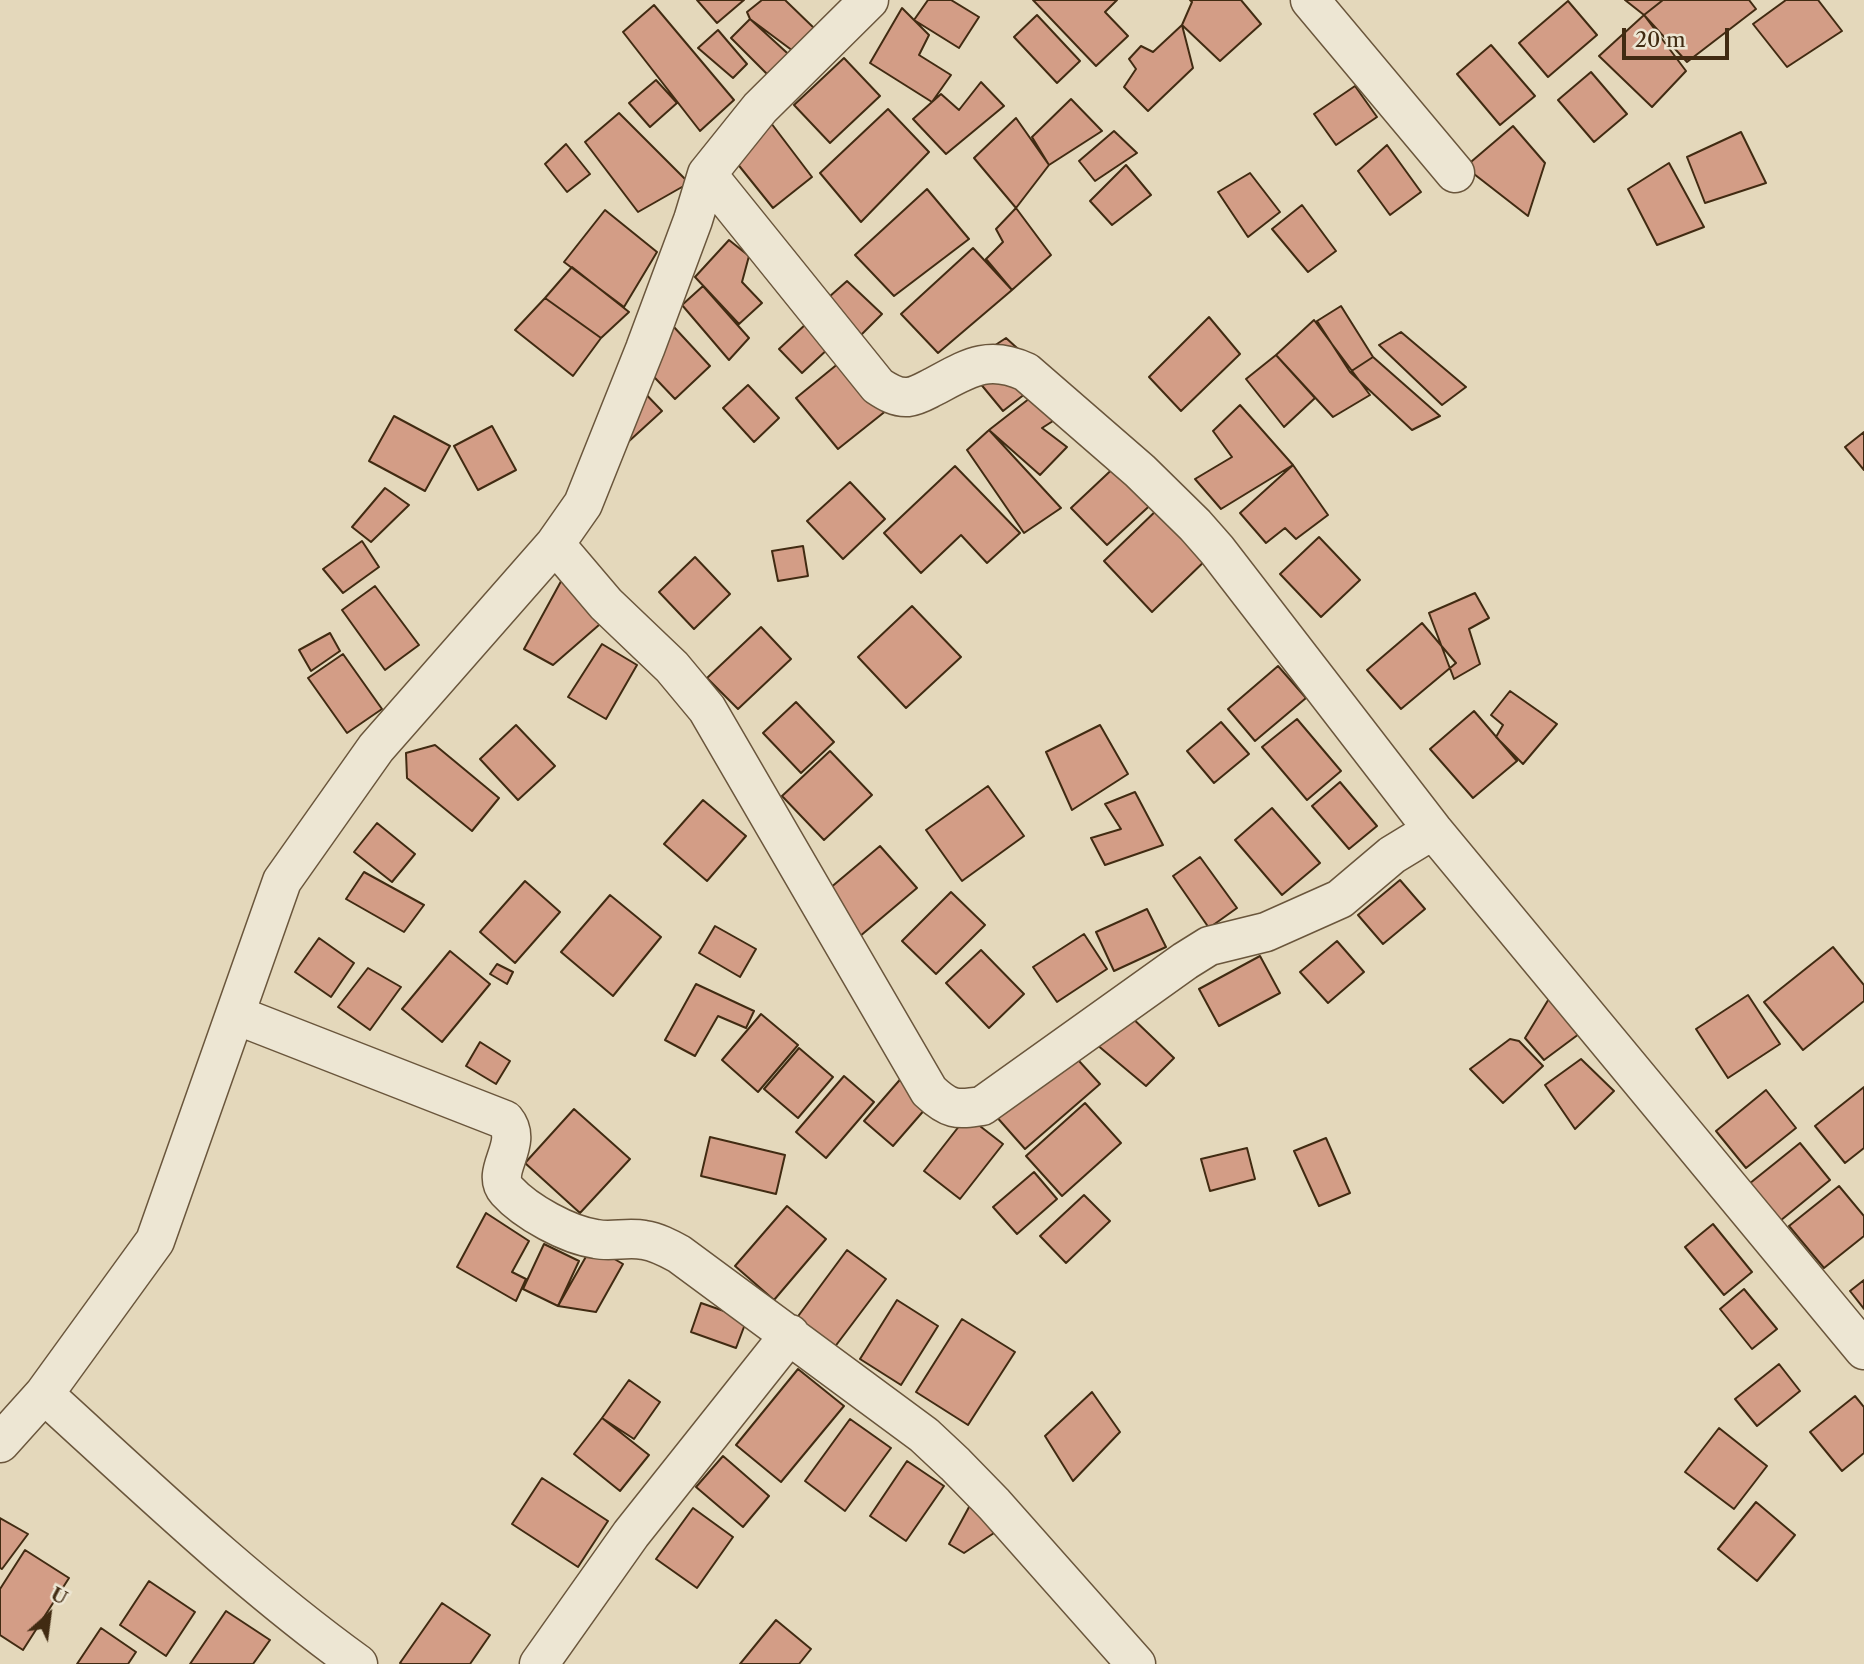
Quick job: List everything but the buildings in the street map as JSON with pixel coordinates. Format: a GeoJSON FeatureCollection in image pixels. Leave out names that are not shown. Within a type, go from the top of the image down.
{"type":"FeatureCollection","features":[{"type":"Feature","properties":{"kind":"street"},"geometry":{"type":"LineString","coordinates":[[0,1443],[44,1394],[155,1241],[282,881],[376,748],[555,544],[583,504],[645,349],[707,174],[760,108],[869,0]]}},
{"type":"Feature","properties":{"kind":"street"},"geometry":{"type":"LineString","coordinates":[[1310,0],[1455,173]]}},
{"type":"Feature","properties":{"kind":"street"},"geometry":{"type":"LineString","coordinates":[[707,174],[878,386],[893,395],[906,398],[985,363],[1015,367],[1026,372],[1140,471],[1195,524],[1240,578],[1433,830],[1864,1350]]}},
{"type":"Feature","properties":{"kind":"street"},"geometry":{"type":"LineString","coordinates":[[555,544],[606,604],[672,667],[707,709],[929,1091],[943,1104],[959,1110],[982,1107],[1209,946],[1266,932],[1340,899],[1392,855],[1433,830]]}},
{"type":"Feature","properties":{"kind":"street"},"geometry":{"type":"LineString","coordinates":[[236,1015],[499,1116],[511,1127],[513,1135],[502,1172],[503,1185],[507,1191],[556,1226],[596,1239],[644,1240],[662,1245],[695,1265],[895,1412],[956,1464],[1136,1664]]}},
{"type":"Feature","properties":{"kind":"street"},"geometry":{"type":"LineString","coordinates":[[539,1664],[631,1534],[790,1334]]}},
{"type":"Feature","properties":{"kind":"street"},"geometry":{"type":"LineString","coordinates":[[44,1394],[218,1553],[358,1664]]}}]}
